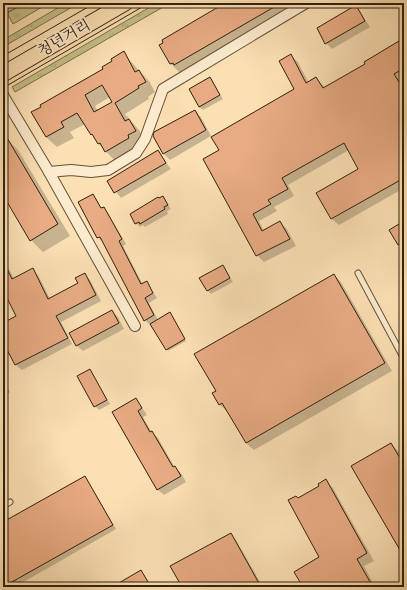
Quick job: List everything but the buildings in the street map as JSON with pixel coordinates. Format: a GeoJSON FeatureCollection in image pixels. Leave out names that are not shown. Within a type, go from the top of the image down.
{"type":"FeatureCollection","features":[{"type":"Feature","properties":{"kind":"main road","name":"청년거리"},"geometry":{"type":"LineString","coordinates":[[3,74],[125,3]]}},
{"type":"Feature","properties":{"kind":"street"},"geometry":{"type":"LineString","coordinates":[[49,172],[70,170],[91,172],[108,170],[136,153],[145,139],[162,89],[306,3]]}},
{"type":"Feature","properties":{"kind":"street"},"geometry":{"type":"LineString","coordinates":[[3,95],[49,172],[136,326]]}},
{"type":"Feature","properties":{"kind":"lane"},"geometry":{"type":"LineString","coordinates":[[358,273],[404,359]]}},
{"type":"Feature","properties":{"kind":"lane"},"geometry":{"type":"LineString","coordinates":[[3,506],[10,502]]}},
{"type":"Feature","properties":{"kind":"green space"},"geometry":{"type":"Polygon","coordinates":[[[24,3],[49,3],[13,24],[7,13],[24,3]]]}},
{"type":"Feature","properties":{"kind":"green space"},"geometry":{"type":"Polygon","coordinates":[[[66,3],[79,3],[3,47],[3,40],[66,3]]]}},
{"type":"Feature","properties":{"kind":"green space"},"geometry":{"type":"Polygon","coordinates":[[[157,3],[170,3],[15,92],[12,87],[157,3]]]}},
{"type":"Feature","properties":{"kind":"tram line"},"geometry":{"type":"LineString","coordinates":[[3,56],[95,3]]}},
{"type":"Feature","properties":{"kind":"tram line"},"geometry":{"type":"LineString","coordinates":[[3,88],[149,3]]}}]}
